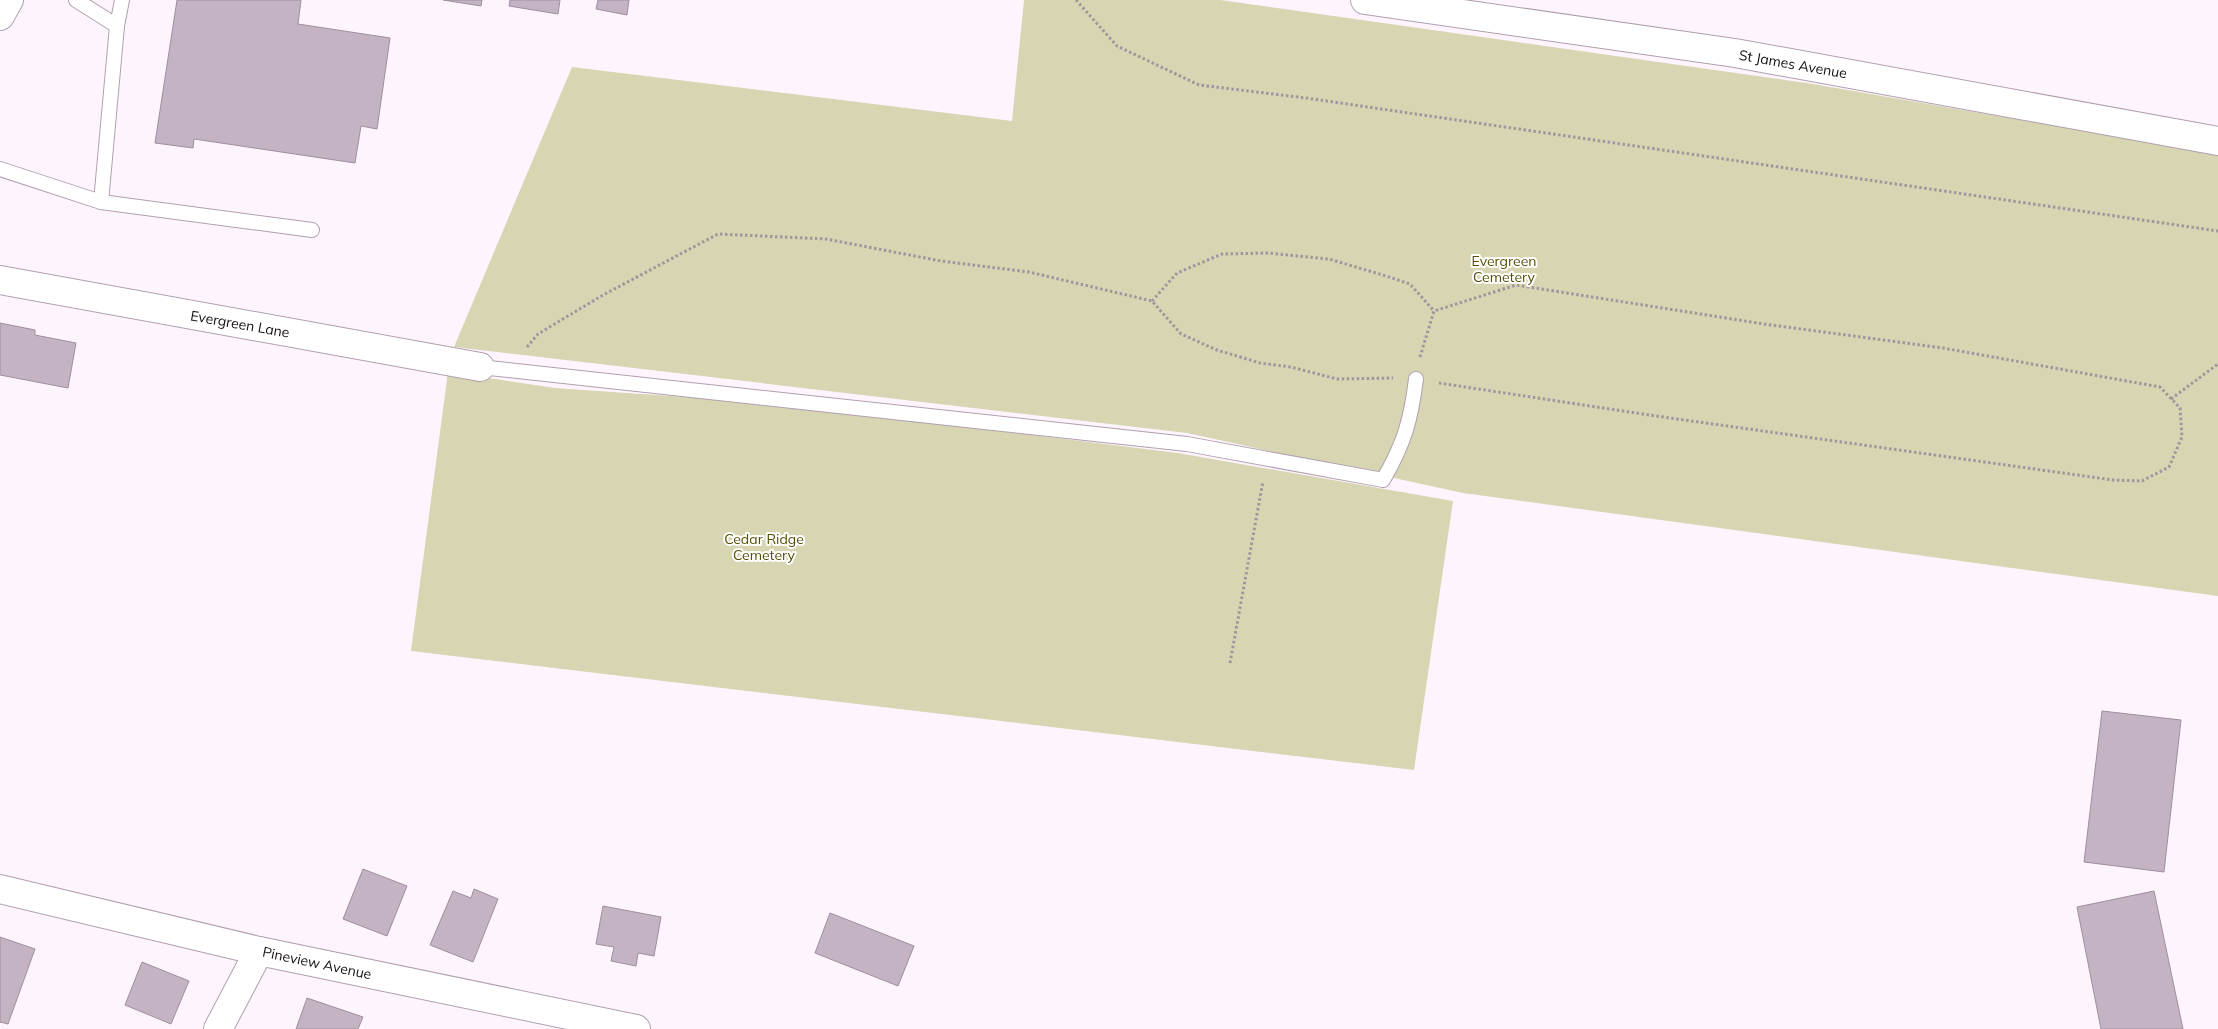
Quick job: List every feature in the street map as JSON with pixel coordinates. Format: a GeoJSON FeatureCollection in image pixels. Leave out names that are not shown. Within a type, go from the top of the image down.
{"type":"FeatureCollection","features":[{"type":"Feature","properties":{"kind":"street"},"geometry":{"type":"LineString","coordinates":[[0,16],[9,0]]}},
{"type":"Feature","properties":{"kind":"street","name":"St James Avenue"},"geometry":{"type":"LineString","coordinates":[[1366,0],[1735,54],[2218,141]]}},
{"type":"Feature","properties":{"kind":"street","name":"Evergreen Lane"},"geometry":{"type":"LineString","coordinates":[[0,280],[493,368]]}},
{"type":"Feature","properties":{"kind":"street","name":"Pineview Avenue"},"geometry":{"type":"LineString","coordinates":[[0,889],[259,951],[636,1029]]}},
{"type":"Feature","properties":{"kind":"street"},"geometry":{"type":"LineString","coordinates":[[218,1029],[259,951]]}},
{"type":"Feature","properties":{"kind":"lane"},"geometry":{"type":"LineString","coordinates":[[76,0],[117,26]]}},
{"type":"Feature","properties":{"kind":"lane"},"geometry":{"type":"LineString","coordinates":[[101,202],[117,26],[122,0]]}},
{"type":"Feature","properties":{"kind":"lane"},"geometry":{"type":"LineString","coordinates":[[0,168],[101,202],[312,230]]}},
{"type":"Feature","properties":{"kind":"lane"},"geometry":{"type":"LineString","coordinates":[[493,368],[1186,444],[1383,480],[1402,443],[1411,415],[1416,379]]}},
{"type":"Feature","properties":{"kind":"path"},"geometry":{"type":"LineString","coordinates":[[1076,0],[1117,46],[1199,85],[1306,98],[2218,231]]}},
{"type":"Feature","properties":{"kind":"path"},"geometry":{"type":"LineString","coordinates":[[493,368],[538,334],[602,295],[718,234],[826,239],[942,262],[1029,272],[1152,301],[1181,334],[1217,350],[1260,363],[1291,367],[1337,379],[1372,377],[1416,379],[1656,416],[2113,480],[2142,481],[2169,467],[2182,437],[2180,408],[2160,386],[1943,348],[1764,324],[1516,285],[1434,311]]}},
{"type":"Feature","properties":{"kind":"path"},"geometry":{"type":"LineString","coordinates":[[1152,301],[1177,273],[1222,254],[1268,253],[1329,259],[1410,284],[1434,311]]}},
{"type":"Feature","properties":{"kind":"path"},"geometry":{"type":"LineString","coordinates":[[1416,379],[1434,311]]}},
{"type":"Feature","properties":{"kind":"path"},"geometry":{"type":"LineString","coordinates":[[2171,398],[2218,364]]}},
{"type":"Feature","properties":{"kind":"path"},"geometry":{"type":"LineString","coordinates":[[1230,663],[1267,458]]}},
{"type":"Feature","properties":{"kind":"green space","name":"Evergreen Cemetery"},"geometry":{"type":"Polygon","coordinates":[[[1024,0],[1220,0],[1807,83],[2218,154],[2218,596],[1463,493],[1187,433],[454,347],[572,67],[1012,121],[1024,0]]]}},
{"type":"Feature","properties":{"kind":"green space","name":"Cedar Ridge Cemetery"},"geometry":{"type":"Polygon","coordinates":[[[448,372],[555,388],[773,403],[1178,453],[1453,501],[1414,770],[411,651],[448,372]]]}},
{"type":"Feature","properties":{"kind":"building"},"geometry":{"type":"Polygon","coordinates":[[[177,0],[301,0],[298,24],[390,38],[377,129],[361,126],[355,163],[194,139],[193,148],[155,143],[177,0]]]}},
{"type":"Feature","properties":{"kind":"building"},"geometry":{"type":"Polygon","coordinates":[[[443,0],[482,0],[481,6],[443,0]]]}},
{"type":"Feature","properties":{"kind":"building"},"geometry":{"type":"Polygon","coordinates":[[[510,0],[560,0],[558,14],[509,6],[510,0]]]}},
{"type":"Feature","properties":{"kind":"building"},"geometry":{"type":"Polygon","coordinates":[[[598,0],[629,0],[627,15],[596,9],[598,0]]]}},
{"type":"Feature","properties":{"kind":"building"},"geometry":{"type":"Polygon","coordinates":[[[0,323],[35,330],[35,335],[76,343],[68,388],[0,375],[0,323]]]}},
{"type":"Feature","properties":{"kind":"building"},"geometry":{"type":"Polygon","coordinates":[[[2102,711],[2181,720],[2164,872],[2084,862],[2102,711]]]}},
{"type":"Feature","properties":{"kind":"building"},"geometry":{"type":"Polygon","coordinates":[[[363,869],[407,886],[387,936],[343,919],[363,869]]]}},
{"type":"Feature","properties":{"kind":"building"},"geometry":{"type":"Polygon","coordinates":[[[474,889],[498,899],[473,962],[430,945],[453,891],[471,898],[474,889]]]}},
{"type":"Feature","properties":{"kind":"building"},"geometry":{"type":"Polygon","coordinates":[[[2154,891],[2183,1029],[2101,1029],[2077,907],[2154,891]]]}},
{"type":"Feature","properties":{"kind":"building"},"geometry":{"type":"Polygon","coordinates":[[[603,906],[661,917],[654,956],[638,953],[636,966],[611,961],[614,947],[596,944],[603,906]]]}},
{"type":"Feature","properties":{"kind":"building"},"geometry":{"type":"Polygon","coordinates":[[[830,913],[914,946],[898,986],[815,953],[830,913]]]}},
{"type":"Feature","properties":{"kind":"building"},"geometry":{"type":"Polygon","coordinates":[[[0,937],[35,949],[8,1024],[0,1022],[0,937]]]}},
{"type":"Feature","properties":{"kind":"building"},"geometry":{"type":"Polygon","coordinates":[[[142,962],[189,981],[171,1024],[125,1005],[142,962]]]}},
{"type":"Feature","properties":{"kind":"building"},"geometry":{"type":"Polygon","coordinates":[[[307,998],[363,1017],[358,1029],[296,1029],[307,998]]]}}]}
